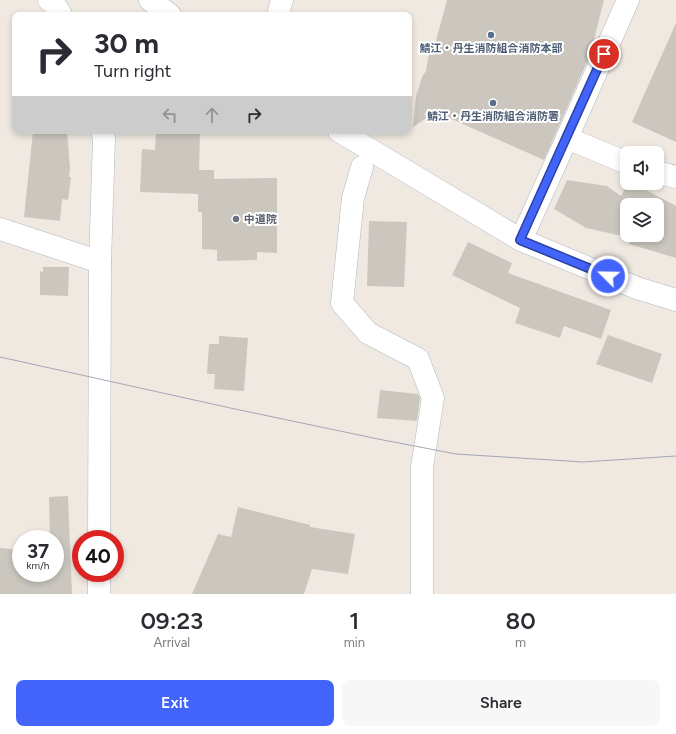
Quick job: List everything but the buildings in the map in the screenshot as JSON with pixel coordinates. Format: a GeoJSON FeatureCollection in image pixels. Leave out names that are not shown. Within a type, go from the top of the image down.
{"type":"FeatureCollection","features":[{"type":"Feature","properties":{"kind":"street"},"geometry":{"type":"LineString","coordinates":[[49,0],[55,5],[59,12]]}},
{"type":"Feature","properties":{"kind":"street"},"geometry":{"type":"LineString","coordinates":[[150,0],[166,12]]}},
{"type":"Feature","properties":{"kind":"street"},"geometry":{"type":"LineString","coordinates":[[279,12],[282,0]]}},
{"type":"Feature","properties":{"kind":"street"},"geometry":{"type":"LineString","coordinates":[[520,240],[628,0]]}},
{"type":"Feature","properties":{"kind":"street"},"geometry":{"type":"LineString","coordinates":[[99,530],[100,262],[104,139],[103,134]]}},
{"type":"Feature","properties":{"kind":"street"},"geometry":{"type":"LineString","coordinates":[[344,134],[520,240],[637,288],[676,300]]}},
{"type":"Feature","properties":{"kind":"street"},"geometry":{"type":"LineString","coordinates":[[567,138],[620,160]]}},
{"type":"Feature","properties":{"kind":"street"},"geometry":{"type":"LineString","coordinates":[[362,167],[353,198],[342,303],[368,333],[418,359],[433,398],[422,467],[422,594]]}},
{"type":"Feature","properties":{"kind":"street"},"geometry":{"type":"LineString","coordinates":[[664,174],[676,177]]}},
{"type":"Feature","properties":{"kind":"street"},"geometry":{"type":"LineString","coordinates":[[0,229],[100,262]]}},
{"type":"Feature","properties":{"kind":"street"},"geometry":{"type":"LineString","coordinates":[[99,582],[99,594]]}},
{"type":"Feature","properties":{"kind":"tram line"},"geometry":{"type":"LineString","coordinates":[[0,357],[235,409],[456,454],[583,462],[676,456]]}},
{"type":"Feature","properties":{"kind":"place","name":"鯖江・丹生消防組合消防本部"},"geometry":{"type":"Point","coordinates":[491,35]}},
{"type":"Feature","properties":{"kind":"place","name":"鯖江・丹生消防組合消防署"},"geometry":{"type":"Point","coordinates":[493,103]}},
{"type":"Feature","properties":{"kind":"place","name":"中道院"},"geometry":{"type":"Point","coordinates":[236,219]}},
{"type":"Feature","properties":{"kind":"route"},"geometry":{"type":"LineString","coordinates":[[604,54],[520,240],[608,276]]}}]}
